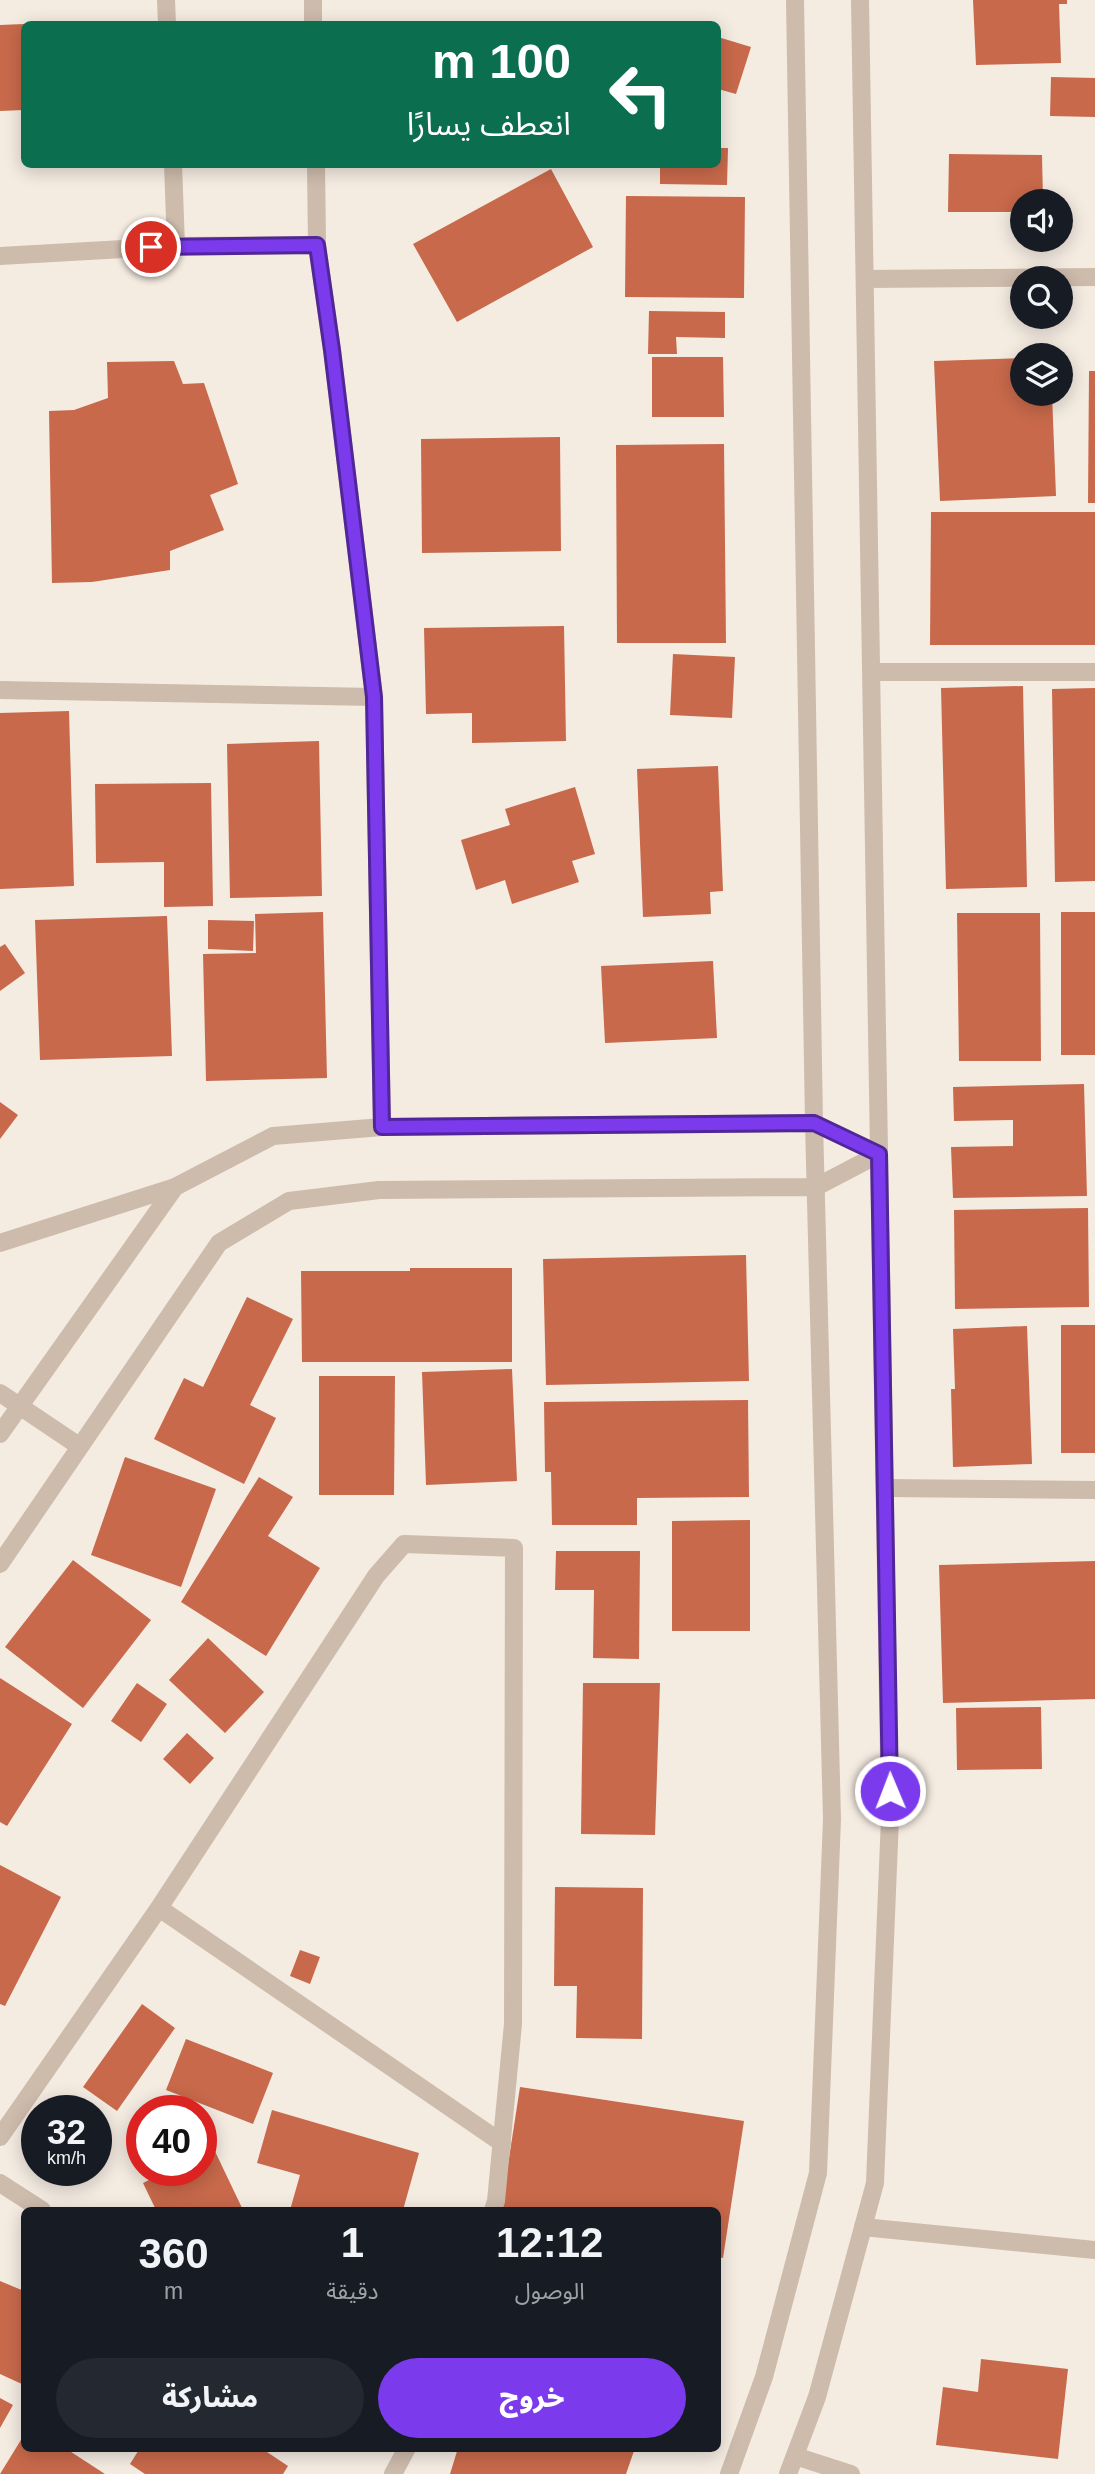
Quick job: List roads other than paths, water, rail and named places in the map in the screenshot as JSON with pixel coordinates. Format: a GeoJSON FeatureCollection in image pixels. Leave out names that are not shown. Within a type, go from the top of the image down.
{"type":"FeatureCollection","features":[{"type":"Feature","properties":{"kind":"street"},"geometry":{"type":"LineString","coordinates":[[166,0],[167,21]]}},
{"type":"Feature","properties":{"kind":"street"},"geometry":{"type":"LineString","coordinates":[[313,0],[313,21]]}},
{"type":"Feature","properties":{"kind":"street"},"geometry":{"type":"LineString","coordinates":[[729,2474],[764,2377],[818,2173],[832,1819],[814,1123],[795,0]]}},
{"type":"Feature","properties":{"kind":"street"},"geometry":{"type":"LineString","coordinates":[[788,2474],[817,2397],[875,2183],[890,1818],[860,0]]}},
{"type":"Feature","properties":{"kind":"street"},"geometry":{"type":"LineString","coordinates":[[173,168],[176,246]]}},
{"type":"Feature","properties":{"kind":"street"},"geometry":{"type":"LineString","coordinates":[[316,168],[317,245],[374,697],[382,1127]]}},
{"type":"Feature","properties":{"kind":"street"},"geometry":{"type":"LineString","coordinates":[[0,256],[176,246],[317,245]]}},
{"type":"Feature","properties":{"kind":"street"},"geometry":{"type":"LineString","coordinates":[[865,279],[1095,277]]}},
{"type":"Feature","properties":{"kind":"street"},"geometry":{"type":"LineString","coordinates":[[872,672],[1095,672]]}},
{"type":"Feature","properties":{"kind":"street"},"geometry":{"type":"LineString","coordinates":[[0,690],[374,697]]}},
{"type":"Feature","properties":{"kind":"street"},"geometry":{"type":"LineString","coordinates":[[0,1243],[175,1187],[273,1136],[382,1127],[814,1123],[879,1154]]}},
{"type":"Feature","properties":{"kind":"street"},"geometry":{"type":"LineString","coordinates":[[0,1564],[219,1243],[289,1201],[379,1190],[816,1187],[879,1154]]}},
{"type":"Feature","properties":{"kind":"street"},"geometry":{"type":"LineString","coordinates":[[0,1434],[175,1187]]}},
{"type":"Feature","properties":{"kind":"street"},"geometry":{"type":"LineString","coordinates":[[0,1393],[79,1446]]}},
{"type":"Feature","properties":{"kind":"street"},"geometry":{"type":"LineString","coordinates":[[885,1488],[1095,1490]]}},
{"type":"Feature","properties":{"kind":"street"},"geometry":{"type":"LineString","coordinates":[[0,2137],[159,1908],[376,1576],[404,1544],[514,1548],[513,2024],[494,2207]]}},
{"type":"Feature","properties":{"kind":"street"},"geometry":{"type":"LineString","coordinates":[[159,1908],[502,2143]]}},
{"type":"Feature","properties":{"kind":"street"},"geometry":{"type":"LineString","coordinates":[[0,2183],[37,2207]]}},
{"type":"Feature","properties":{"kind":"street"},"geometry":{"type":"LineString","coordinates":[[863,2227],[1095,2250]]}},
{"type":"Feature","properties":{"kind":"street"},"geometry":{"type":"LineString","coordinates":[[393,2474],[405,2452]]}},
{"type":"Feature","properties":{"kind":"street"},"geometry":{"type":"LineString","coordinates":[[795,2456],[851,2474]]}}]}
